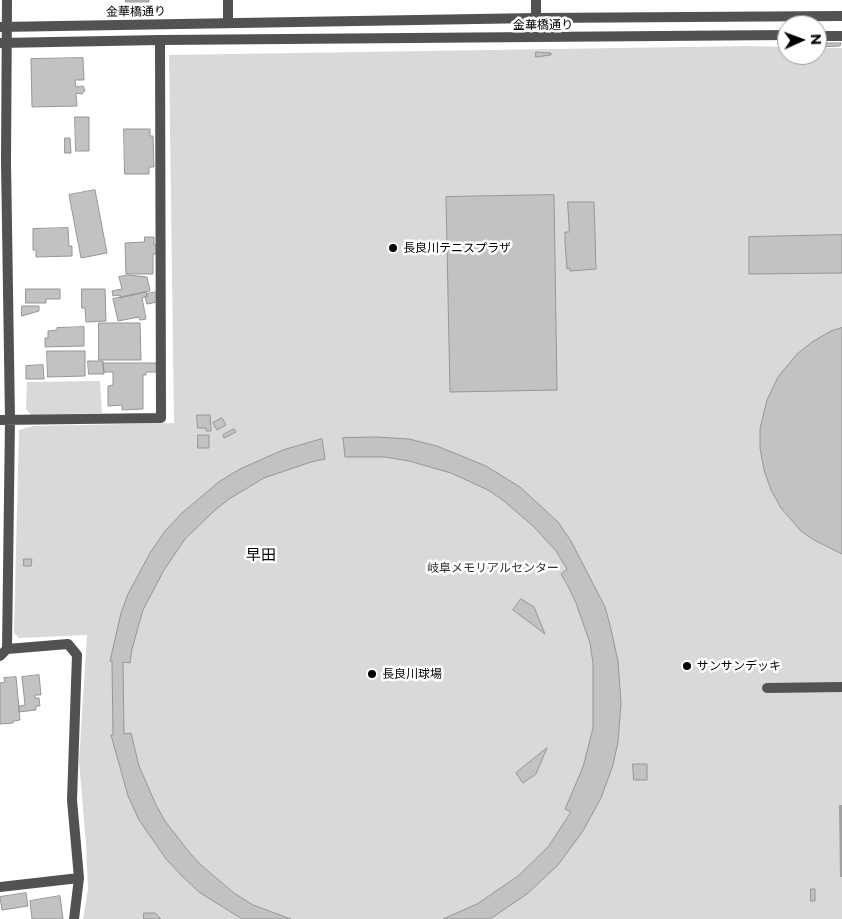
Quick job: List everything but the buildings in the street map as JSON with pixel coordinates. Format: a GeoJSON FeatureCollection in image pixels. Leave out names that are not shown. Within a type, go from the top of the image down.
{"type":"FeatureCollection","features":[{"type":"Feature","properties":{"kind":"street"},"geometry":{"type":"LineString","coordinates":[[7,0],[4,27],[3,161],[4,652],[68,644],[77,655],[72,800],[80,878],[74,919]]}},
{"type":"Feature","properties":{"kind":"street"},"geometry":{"type":"LineString","coordinates":[[228,0],[228,23]]}},
{"type":"Feature","properties":{"kind":"street"},"geometry":{"type":"LineString","coordinates":[[536,0],[536,18]]}},
{"type":"Feature","properties":{"kind":"street","name":"金華橋通り"},"geometry":{"type":"LineString","coordinates":[[4,27],[536,18],[842,16]]}},
{"type":"Feature","properties":{"kind":"street","name":"金華橋通り"},"geometry":{"type":"LineString","coordinates":[[4,43],[777,35]]}},
{"type":"Feature","properties":{"kind":"street"},"geometry":{"type":"LineString","coordinates":[[827,36],[842,36]]}},
{"type":"Feature","properties":{"kind":"street"},"geometry":{"type":"LineString","coordinates":[[5,420],[161,418],[160,40]]}},
{"type":"Feature","properties":{"kind":"street"},"geometry":{"type":"LineString","coordinates":[[767,688],[842,687]]}},
{"type":"Feature","properties":{"kind":"street"},"geometry":{"type":"LineString","coordinates":[[0,887],[80,878]]}},
{"type":"Feature","properties":{"kind":"green space","name":"岐阜メモリアルセンター"},"geometry":{"type":"Polygon","coordinates":[[[747,46],[777,47],[777,65],[827,65],[827,48],[842,48],[842,919],[83,919],[88,889],[79,761],[87,635],[19,638],[14,633],[19,430],[33,426],[174,423],[169,55],[747,46]]]}},
{"type":"Feature","properties":{"kind":"green space"},"geometry":{"type":"Polygon","coordinates":[[[100,381],[102,413],[31,415],[26,409],[27,382],[100,381]]]}},
{"type":"Feature","properties":{"kind":"shaded area"},"geometry":{"type":"Polygon","coordinates":[[[839,805],[842,805],[842,877],[840,877],[839,805]]]}},
{"type":"Feature","properties":{"kind":"place","name":"長良川テニスプラザ"},"geometry":{"type":"Point","coordinates":[393,248]}},
{"type":"Feature","properties":{"kind":"place","name":"サンサンデッキ"},"geometry":{"type":"Point","coordinates":[687,666]}},
{"type":"Feature","properties":{"kind":"place","name":"長良川球場"},"geometry":{"type":"Point","coordinates":[372,674]}},
{"type":"Feature","properties":{"kind":"district","name":"早田"},"geometry":{"type":"Point","coordinates":[261,556]}}]}
